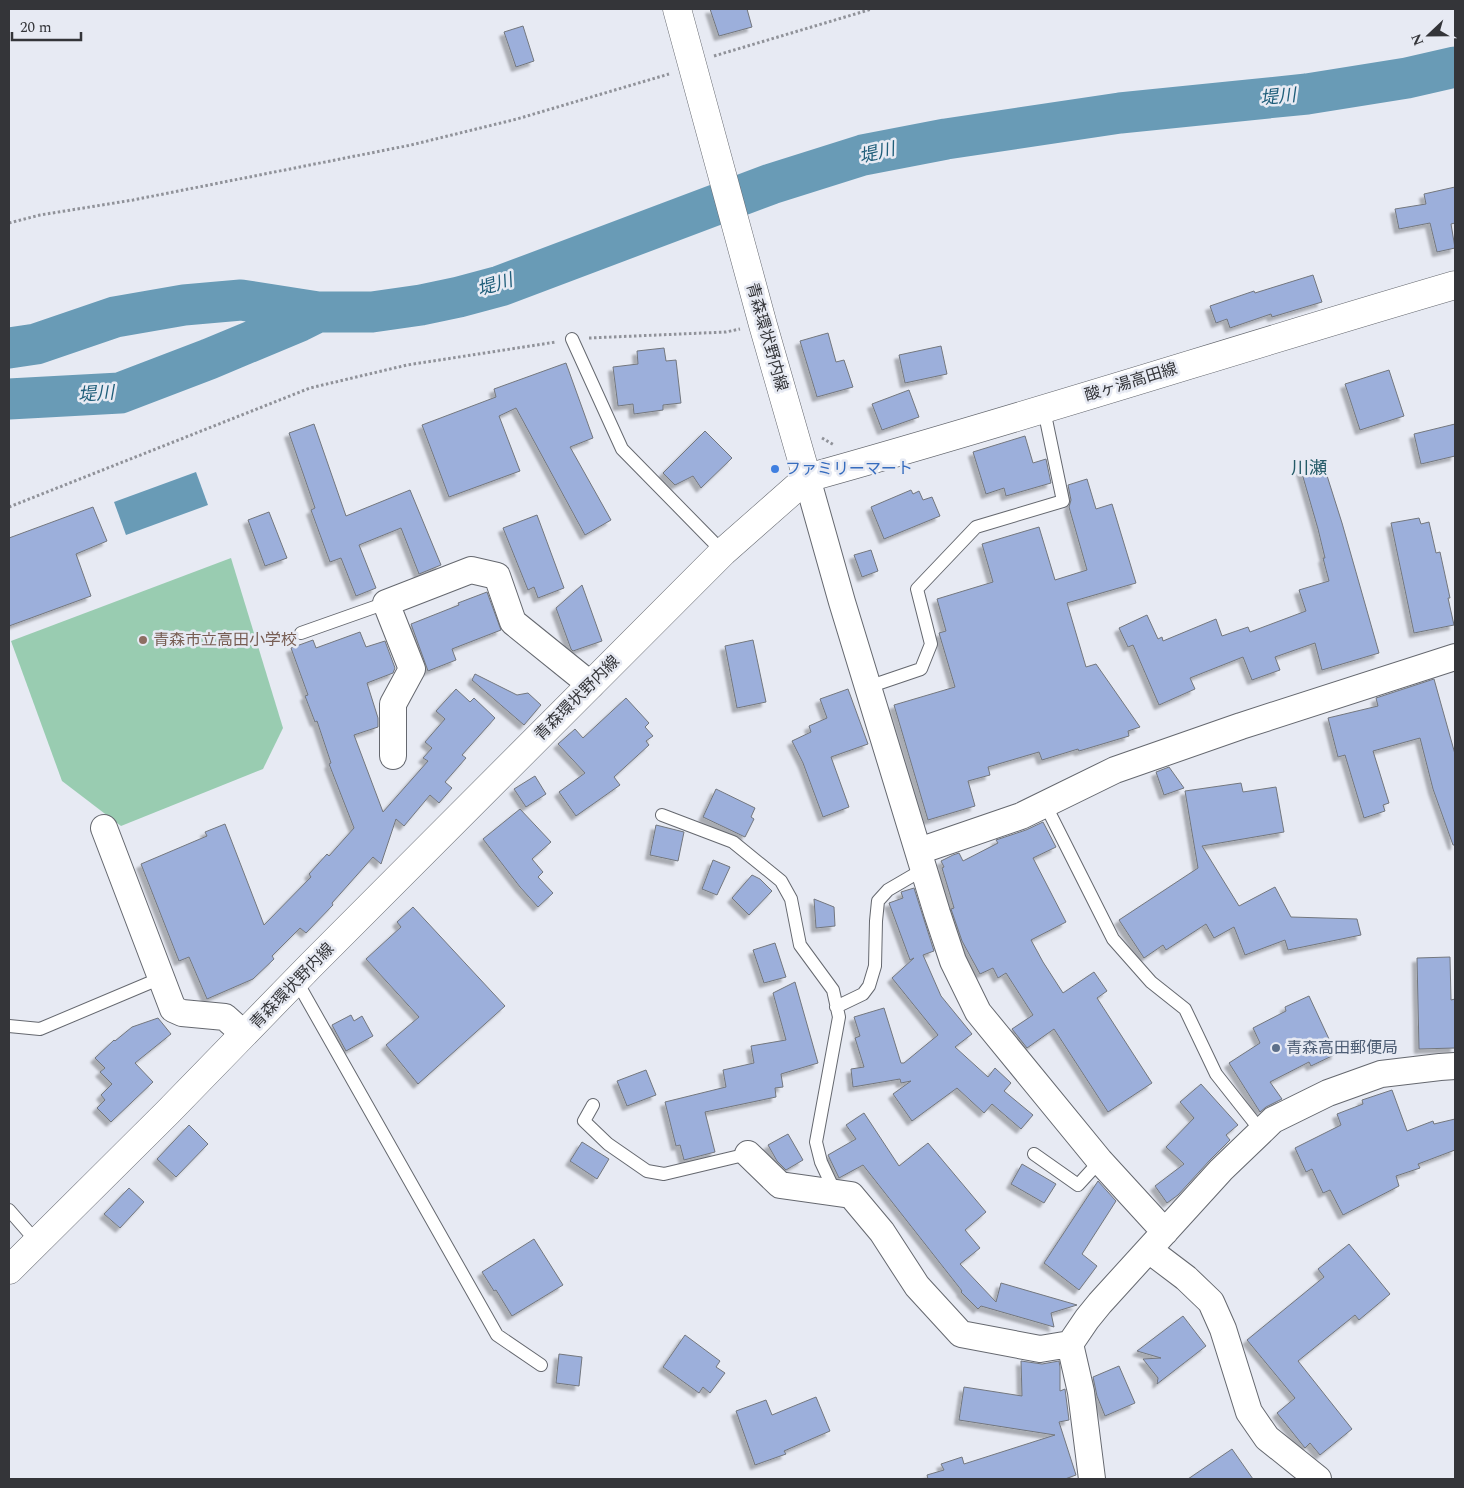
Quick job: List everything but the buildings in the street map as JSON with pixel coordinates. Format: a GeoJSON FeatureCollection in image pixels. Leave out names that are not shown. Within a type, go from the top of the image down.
{"type":"FeatureCollection","features":[{"type":"Feature","properties":{"kind":"main road","name":"青森環状野内線"},"geometry":{"type":"LineString","coordinates":[[9,1270],[723,552],[807,478],[763,325],[677,9]]}},
{"type":"Feature","properties":{"kind":"main road","name":"酸ヶ湯高田線"},"geometry":{"type":"LineString","coordinates":[[807,478],[1044,410],[1205,359],[1455,285]]}},
{"type":"Feature","properties":{"kind":"street"},"geometry":{"type":"LineString","coordinates":[[807,478],[842,602],[937,913],[953,961],[978,1012],[1100,1161],[1186,1278],[1211,1302],[1223,1329],[1249,1412],[1267,1438],[1318,1479]]}},
{"type":"Feature","properties":{"kind":"street"},"geometry":{"type":"LineString","coordinates":[[393,756],[393,704],[412,669],[386,603],[471,570],[497,576],[513,622],[591,685]]}},
{"type":"Feature","properties":{"kind":"street"},"geometry":{"type":"LineString","coordinates":[[921,860],[1021,816],[1115,770],[1241,726],[1454,662]]}},
{"type":"Feature","properties":{"kind":"street"},"geometry":{"type":"LineString","coordinates":[[104,828],[173,1009],[182,1013],[226,1017],[244,1034]]}},
{"type":"Feature","properties":{"kind":"street"},"geometry":{"type":"LineString","coordinates":[[748,1154],[780,1186],[851,1195],[882,1232],[917,1286],[961,1334],[1040,1349],[1070,1344],[1087,1319],[1157,1241],[1222,1170],[1273,1120],[1328,1093],[1381,1074],[1455,1066]]}},
{"type":"Feature","properties":{"kind":"street"},"geometry":{"type":"LineString","coordinates":[[1070,1344],[1081,1392],[1092,1479]]}},
{"type":"Feature","properties":{"kind":"lane"},"geometry":{"type":"LineString","coordinates":[[572,339],[622,449],[723,552]]}},
{"type":"Feature","properties":{"kind":"lane"},"geometry":{"type":"LineString","coordinates":[[868,687],[921,669],[931,644],[917,589],[976,527],[1063,501],[1044,410]]}},
{"type":"Feature","properties":{"kind":"lane"},"geometry":{"type":"LineString","coordinates":[[302,633],[386,603]]}},
{"type":"Feature","properties":{"kind":"lane"},"geometry":{"type":"LineString","coordinates":[[1045,804],[1113,939],[1151,982],[1185,1009],[1216,1074],[1262,1131]]}},
{"type":"Feature","properties":{"kind":"lane"},"geometry":{"type":"LineString","coordinates":[[662,815],[733,842],[781,881],[791,899],[800,945],[833,990],[839,1017],[816,1142],[821,1162],[835,1192]]}},
{"type":"Feature","properties":{"kind":"lane"},"geometry":{"type":"LineString","coordinates":[[836,1007],[863,994],[869,986],[874,966],[878,902],[888,890],[921,860]]}},
{"type":"Feature","properties":{"kind":"lane"},"geometry":{"type":"LineString","coordinates":[[9,1026],[40,1029],[161,978]]}},
{"type":"Feature","properties":{"kind":"lane"},"geometry":{"type":"LineString","coordinates":[[296,980],[497,1335],[541,1366]]}},
{"type":"Feature","properties":{"kind":"lane"},"geometry":{"type":"LineString","coordinates":[[593,1106],[584,1121],[608,1144],[647,1171],[664,1174],[748,1154]]}},
{"type":"Feature","properties":{"kind":"lane"},"geometry":{"type":"LineString","coordinates":[[1034,1154],[1078,1185],[1100,1161]]}},
{"type":"Feature","properties":{"kind":"lane"},"geometry":{"type":"LineString","coordinates":[[9,1210],[37,1242]]}},
{"type":"Feature","properties":{"kind":"path"},"geometry":{"type":"LineString","coordinates":[[9,223],[40,215],[134,200],[411,145],[695,78],[716,55],[872,9]]}},
{"type":"Feature","properties":{"kind":"path"},"geometry":{"type":"LineString","coordinates":[[9,508],[310,388],[407,365],[572,339],[726,332],[763,325]]}},
{"type":"Feature","properties":{"kind":"green space"},"geometry":{"type":"Polygon","coordinates":[[[231,558],[283,728],[263,769],[121,826],[62,781],[11,641],[231,558]]]}},
{"type":"Feature","properties":{"kind":"water"},"geometry":{"type":"Polygon","coordinates":[[[196,472],[208,505],[126,535],[114,502],[196,472]]]}},
{"type":"Feature","properties":{"kind":"waterway","name":"堤川"},"geometry":{"type":"LineString","coordinates":[[9,348],[36,344],[115,317],[184,305],[241,300],[318,312],[372,312],[421,305],[500,286],[771,184],[863,155],[946,139],[1120,113],[1307,94],[1407,78],[1455,67]]}},
{"type":"Feature","properties":{"kind":"waterway","name":"堤川"},"geometry":{"type":"LineString","coordinates":[[9,399],[120,393],[209,359],[318,312]]}},
{"type":"Feature","properties":{"kind":"place","name":"ファミリーマート"},"geometry":{"type":"Point","coordinates":[775,469]}},
{"type":"Feature","properties":{"kind":"place","name":"青森市立高田小学校"},"geometry":{"type":"Point","coordinates":[143,640]}},
{"type":"Feature","properties":{"kind":"place","name":"青森高田郵便局"},"geometry":{"type":"Point","coordinates":[1276,1048]}},
{"type":"Feature","properties":{"kind":"district","name":"川瀬"},"geometry":{"type":"Point","coordinates":[1309,468]}}]}
